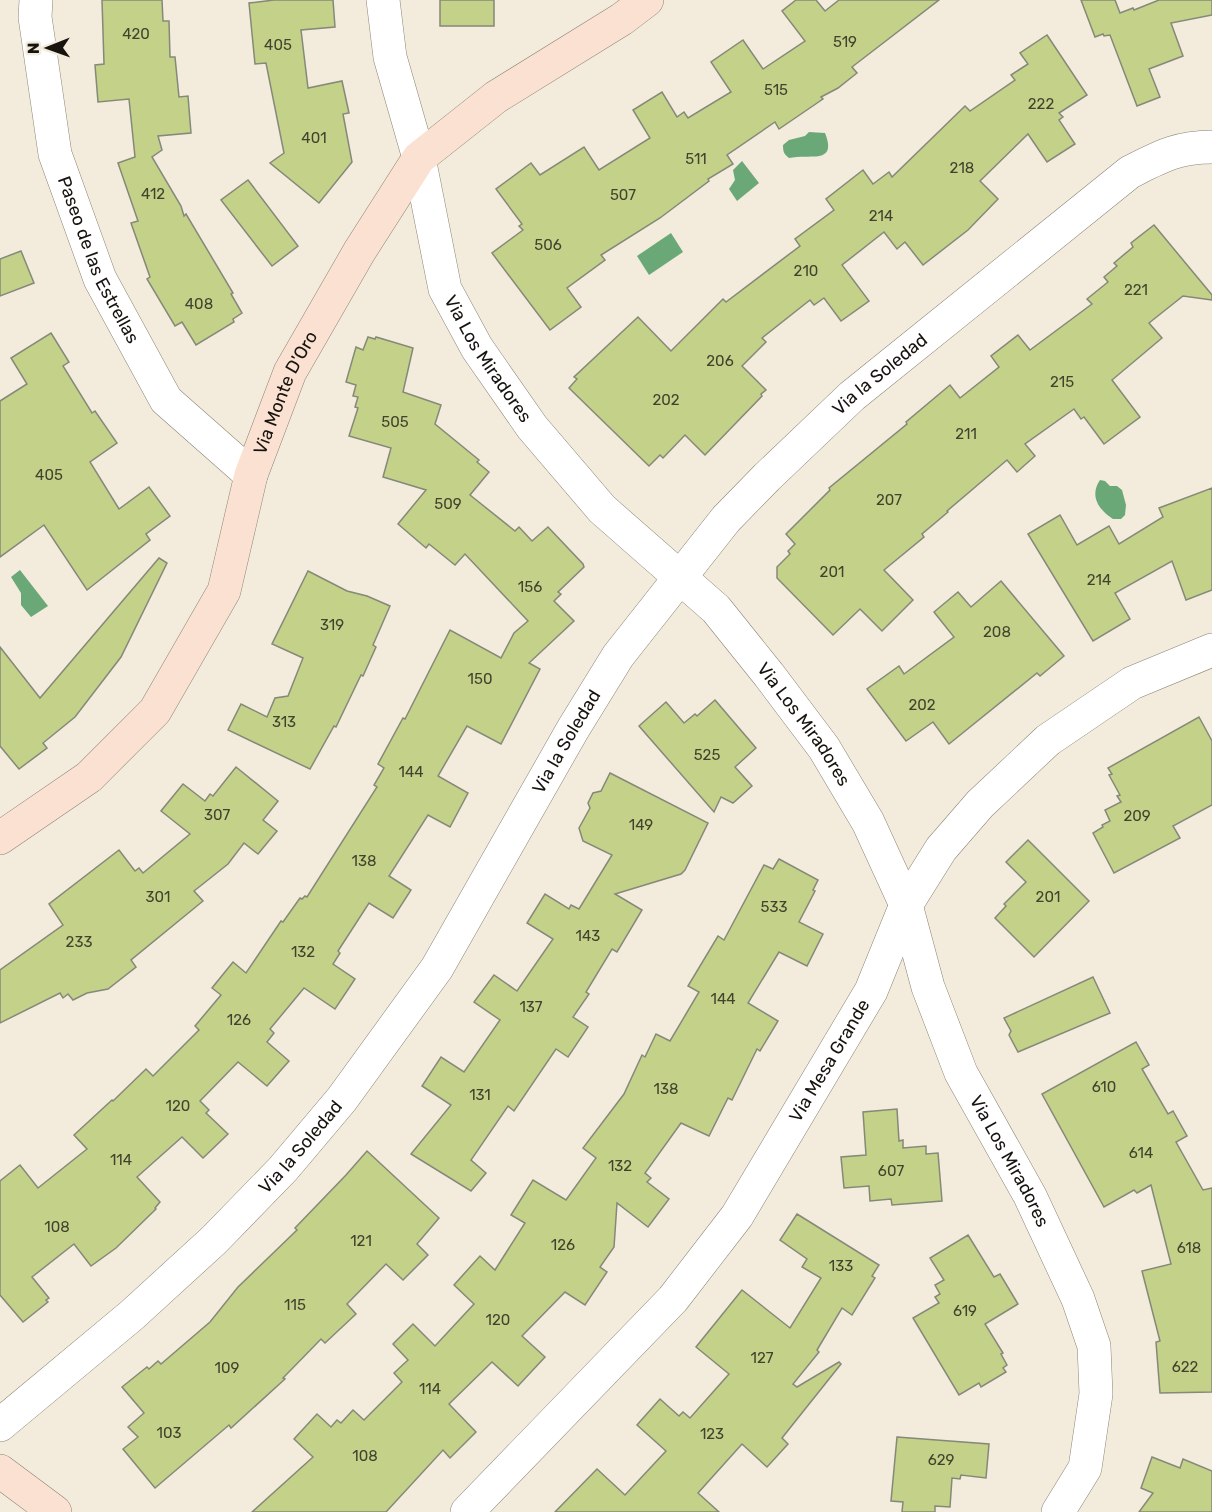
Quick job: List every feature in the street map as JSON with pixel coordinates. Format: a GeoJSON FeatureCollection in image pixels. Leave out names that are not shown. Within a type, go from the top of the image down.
{"type":"FeatureCollection","features":[{"type":"Feature","properties":{"kind":"street","name":"Paseo de las Estrellas"},"geometry":{"type":"LineString","coordinates":[[36,0],[35,17],[56,154],[100,279],[166,400],[251,475]]}},
{"type":"Feature","properties":{"kind":"street","name":"Via Los Miradores"},"geometry":{"type":"LineString","coordinates":[[382,0],[390,57],[419,158],[445,289],[477,348],[532,427],[602,509],[716,609],[770,675],[824,748],[868,822],[906,905],[928,987],[961,1073],[1030,1196],[1078,1299],[1094,1346],[1096,1394],[1085,1468],[1058,1512]]}},
{"type":"Feature","properties":{"kind":"street","name":"Via Monte D'Oro"},"geometry":{"type":"LineString","coordinates":[[0,838],[89,777],[155,711],[224,591],[251,475],[290,372],[359,252],[419,158],[496,97],[622,19],[647,0]]}},
{"type":"Feature","properties":{"kind":"street","name":"Via la Soledad"},"geometry":{"type":"LineString","coordinates":[[0,1425],[132,1315],[214,1240],[283,1169],[342,1099],[437,968],[573,729],[618,656],[726,519],[852,396],[1130,172],[1168,153],[1198,147],[1212,147]]}},
{"type":"Feature","properties":{"kind":"street","name":"Via Mesa Grande"},"geometry":{"type":"LineString","coordinates":[[467,1512],[673,1299],[737,1216],[871,991],[906,905],[941,849],[980,804],[1048,740],[1132,683],[1212,650]]}},
{"type":"Feature","properties":{"kind":"street"},"geometry":{"type":"LineString","coordinates":[[0,1470],[55,1512]]}},
{"type":"Feature","properties":{"kind":"shaded area"},"geometry":{"type":"Polygon","coordinates":[[[809,132],[825,133],[828,150],[819,156],[789,158],[784,153],[783,145],[809,132]]]}},
{"type":"Feature","properties":{"kind":"shaded area"},"geometry":{"type":"Polygon","coordinates":[[[742,161],[759,183],[737,201],[729,189],[735,180],[733,170],[742,161]]]}},
{"type":"Feature","properties":{"kind":"shaded area"},"geometry":{"type":"Polygon","coordinates":[[[671,233],[683,252],[649,275],[637,256],[671,233]]]}},
{"type":"Feature","properties":{"kind":"shaded area"},"geometry":{"type":"Polygon","coordinates":[[[1100,480],[1122,490],[1126,505],[1125,515],[1121,519],[1113,519],[1097,502],[1095,492],[1100,480]]]}},
{"type":"Feature","properties":{"kind":"shaded area"},"geometry":{"type":"Polygon","coordinates":[[[20,570],[48,606],[31,617],[21,605],[21,593],[11,577],[20,570]]]}},
{"type":"Feature","properties":{"kind":"building"},"geometry":{"type":"Polygon","coordinates":[[[102,0],[162,0],[163,21],[169,21],[170,57],[175,57],[179,97],[188,96],[191,133],[158,136],[162,150],[152,157],[181,206],[184,216],[186,214],[233,293],[231,294],[242,313],[233,319],[234,322],[196,345],[182,322],[175,326],[147,279],[150,277],[131,223],[138,221],[118,163],[135,157],[129,99],[98,102],[95,65],[104,64],[102,0]]]}},
{"type":"Feature","properties":{"kind":"building"},"geometry":{"type":"Polygon","coordinates":[[[274,0],[333,0],[335,27],[301,30],[308,88],[342,81],[349,113],[343,114],[352,162],[319,203],[270,163],[284,153],[266,63],[255,64],[249,3],[274,0]]]}},
{"type":"Feature","properties":{"kind":"building"},"geometry":{"type":"Polygon","coordinates":[[[440,0],[494,0],[494,26],[440,26],[440,0]]]}},
{"type":"Feature","properties":{"kind":"building"},"geometry":{"type":"Polygon","coordinates":[[[796,0],[816,0],[825,11],[839,0],[939,0],[852,67],[857,73],[838,88],[821,97],[823,99],[779,129],[775,122],[727,155],[733,164],[708,179],[709,181],[660,218],[601,255],[605,260],[567,288],[581,307],[550,330],[492,253],[523,230],[519,226],[522,224],[496,189],[531,163],[540,175],[584,147],[599,170],[650,138],[633,110],[662,92],[677,117],[684,112],[688,118],[731,92],[711,62],[743,40],[763,69],[805,41],[782,11],[796,0]]]}},
{"type":"Feature","properties":{"kind":"building"},"geometry":{"type":"Polygon","coordinates":[[[1081,0],[1115,0],[1120,13],[1159,0],[1212,0],[1212,15],[1171,23],[1183,56],[1149,69],[1160,97],[1137,106],[1110,35],[1104,36],[1103,34],[1095,37],[1081,0]]]}},
{"type":"Feature","properties":{"kind":"building"},"geometry":{"type":"Polygon","coordinates":[[[1047,35],[1087,95],[1059,113],[1063,117],[1059,120],[1075,144],[1047,162],[1028,134],[980,181],[998,199],[968,230],[923,265],[905,242],[897,249],[884,232],[842,265],[869,301],[841,321],[824,298],[814,305],[810,300],[762,338],[766,342],[742,366],[766,390],[705,455],[685,435],[663,458],[660,455],[649,466],[569,388],[577,379],[574,377],[638,317],[671,351],[723,299],[726,302],[800,246],[795,239],[834,210],[826,199],[863,170],[873,184],[889,172],[892,177],[965,106],[970,111],[1015,80],[1011,75],[1028,64],[1020,53],[1047,35]]]}},
{"type":"Feature","properties":{"kind":"building"},"geometry":{"type":"Polygon","coordinates":[[[248,180],[298,246],[272,266],[221,200],[248,180]]]}},
{"type":"Feature","properties":{"kind":"building"},"geometry":{"type":"Polygon","coordinates":[[[1154,225],[1212,295],[1212,300],[1183,296],[1149,323],[1162,338],[1112,380],[1140,417],[1104,444],[1084,417],[1081,419],[1074,409],[1025,444],[1035,456],[1017,472],[1007,460],[922,534],[924,537],[884,570],[913,600],[882,631],[860,609],[833,635],[777,578],[777,567],[790,554],[788,551],[795,544],[786,534],[830,490],[829,488],[907,424],[906,422],[950,385],[960,398],[999,367],[991,356],[1018,335],[1030,350],[1092,304],[1087,299],[1108,282],[1104,277],[1117,266],[1114,263],[1133,247],[1131,243],[1154,225]]]}},
{"type":"Feature","properties":{"kind":"building"},"geometry":{"type":"Polygon","coordinates":[[[21,251],[34,283],[0,296],[0,259],[21,251]]]}},
{"type":"Feature","properties":{"kind":"building"},"geometry":{"type":"Polygon","coordinates":[[[51,333],[69,362],[63,366],[92,413],[95,411],[117,443],[90,462],[119,509],[149,487],[170,516],[146,534],[150,540],[87,590],[44,525],[0,557],[0,401],[27,384],[11,358],[51,333]]]}},
{"type":"Feature","properties":{"kind":"building"},"geometry":{"type":"Polygon","coordinates":[[[368,337],[375,339],[376,337],[413,348],[403,392],[441,405],[435,424],[479,460],[477,462],[489,472],[470,495],[515,531],[519,527],[532,541],[548,527],[583,564],[584,567],[558,592],[561,594],[554,601],[574,621],[529,663],[540,669],[501,744],[467,726],[438,776],[468,793],[450,827],[428,815],[389,876],[411,890],[393,918],[369,903],[338,951],[340,953],[333,964],[355,979],[335,1009],[304,988],[270,1029],[274,1033],[267,1042],[289,1061],[267,1086],[238,1062],[200,1101],[209,1110],[206,1113],[228,1134],[203,1158],[182,1137],[137,1177],[160,1202],[156,1209],[116,1248],[91,1266],[74,1244],[32,1277],[49,1298],[46,1300],[48,1302],[23,1322],[0,1295],[0,1181],[20,1165],[38,1188],[87,1149],[74,1135],[146,1069],[153,1076],[199,1030],[195,1026],[221,995],[212,988],[233,962],[246,973],[281,921],[283,922],[300,898],[307,897],[377,787],[374,785],[384,768],[378,764],[403,718],[405,719],[450,630],[501,658],[514,633],[528,621],[465,554],[455,565],[429,544],[426,548],[398,524],[426,490],[383,477],[391,448],[349,436],[358,408],[355,407],[358,397],[353,396],[356,385],[346,382],[356,347],[363,350],[368,337]]]}},
{"type":"Feature","properties":{"kind":"building"},"geometry":{"type":"Polygon","coordinates":[[[1212,488],[1212,590],[1186,600],[1172,561],[1115,593],[1130,619],[1093,641],[1028,534],[1060,515],[1077,545],[1109,526],[1119,544],[1163,517],[1159,508],[1212,488]]]}},
{"type":"Feature","properties":{"kind":"building"},"geometry":{"type":"Polygon","coordinates":[[[159,558],[167,563],[121,657],[75,717],[43,743],[47,748],[19,769],[0,746],[0,647],[40,698],[159,558]]]}},
{"type":"Feature","properties":{"kind":"building"},"geometry":{"type":"Polygon","coordinates":[[[308,571],[347,591],[367,596],[390,606],[373,645],[376,647],[363,676],[361,675],[336,727],[334,726],[310,769],[228,730],[241,704],[267,717],[275,698],[288,696],[303,658],[272,644],[308,571]]]}},
{"type":"Feature","properties":{"kind":"building"},"geometry":{"type":"Polygon","coordinates":[[[1001,581],[1064,656],[1040,676],[1037,673],[949,744],[933,722],[906,741],[867,689],[899,666],[904,674],[954,637],[934,612],[958,592],[971,607],[1001,581]]]}},
{"type":"Feature","properties":{"kind":"building"},"geometry":{"type":"Polygon","coordinates":[[[715,700],[756,748],[735,767],[752,786],[733,803],[721,797],[714,812],[639,726],[666,702],[684,723],[695,714],[697,716],[715,700]]]}},
{"type":"Feature","properties":{"kind":"building"},"geometry":{"type":"Polygon","coordinates":[[[1199,717],[1212,741],[1212,805],[1173,826],[1180,838],[1114,873],[1093,833],[1110,821],[1105,810],[1121,802],[1108,768],[1199,717]]]}},
{"type":"Feature","properties":{"kind":"building"},"geometry":{"type":"Polygon","coordinates":[[[236,767],[278,801],[263,820],[277,831],[258,854],[244,843],[228,864],[194,891],[203,901],[131,960],[136,967],[108,989],[87,993],[73,1000],[68,994],[63,998],[60,993],[0,1023],[0,970],[63,925],[49,904],[119,850],[135,871],[139,868],[143,873],[190,834],[161,811],[183,784],[205,801],[210,794],[213,796],[236,767]]]}},
{"type":"Feature","properties":{"kind":"building"},"geometry":{"type":"Polygon","coordinates":[[[610,773],[708,823],[681,874],[615,894],[642,910],[617,952],[612,949],[586,992],[589,994],[573,1017],[588,1027],[568,1057],[556,1049],[514,1111],[508,1106],[471,1160],[486,1173],[471,1191],[411,1154],[451,1105],[422,1086],[441,1057],[464,1072],[500,1020],[474,1002],[494,975],[517,991],[553,939],[527,923],[545,894],[569,909],[571,905],[579,909],[612,855],[583,841],[579,828],[590,808],[588,803],[593,793],[601,791],[610,773]]]}},
{"type":"Feature","properties":{"kind":"building"},"geometry":{"type":"Polygon","coordinates":[[[1028,840],[1089,901],[1034,957],[995,918],[1006,906],[1004,904],[1026,882],[1006,862],[1028,840]]]}},
{"type":"Feature","properties":{"kind":"building"},"geometry":{"type":"Polygon","coordinates":[[[779,859],[818,880],[813,890],[815,891],[799,922],[823,934],[807,966],[779,952],[748,1003],[778,1021],[760,1051],[757,1049],[732,1100],[728,1098],[709,1136],[681,1123],[645,1173],[651,1178],[647,1182],[669,1199],[648,1227],[617,1203],[614,1247],[600,1267],[607,1272],[585,1305],[565,1292],[522,1336],[545,1357],[518,1386],[492,1362],[449,1404],[476,1432],[450,1458],[443,1450],[386,1512],[252,1512],[313,1457],[294,1439],[317,1414],[331,1427],[337,1420],[341,1423],[353,1410],[364,1420],[402,1382],[394,1373],[408,1360],[393,1344],[413,1324],[435,1346],[474,1304],[454,1285],[480,1256],[495,1270],[525,1223],[511,1215],[533,1180],[566,1200],[596,1158],[583,1148],[624,1094],[642,1055],[645,1057],[656,1034],[670,1041],[699,992],[688,986],[718,936],[724,940],[764,865],[773,869],[779,859]]]}},
{"type":"Feature","properties":{"kind":"building"},"geometry":{"type":"Polygon","coordinates":[[[1093,977],[1110,1013],[1018,1052],[1009,1035],[1011,1031],[1004,1018],[1093,977]]]}},
{"type":"Feature","properties":{"kind":"building"},"geometry":{"type":"Polygon","coordinates":[[[1136,1042],[1149,1065],[1142,1069],[1168,1114],[1173,1111],[1187,1136],[1176,1142],[1203,1190],[1212,1188],[1212,1392],[1160,1393],[1156,1342],[1160,1341],[1142,1271],[1171,1264],[1151,1185],[1137,1193],[1134,1190],[1104,1207],[1042,1094],[1136,1042]]]}},
{"type":"Feature","properties":{"kind":"building"},"geometry":{"type":"Polygon","coordinates":[[[897,1109],[899,1141],[903,1140],[903,1148],[926,1146],[926,1154],[938,1153],[942,1201],[892,1205],[891,1199],[870,1201],[869,1186],[844,1188],[841,1157],[866,1155],[863,1112],[897,1109]]]}},
{"type":"Feature","properties":{"kind":"building"},"geometry":{"type":"Polygon","coordinates":[[[367,1151],[439,1218],[417,1244],[428,1255],[403,1280],[386,1264],[347,1304],[356,1314],[325,1343],[321,1339],[283,1378],[285,1379],[231,1428],[229,1425],[155,1488],[123,1449],[138,1437],[128,1427],[144,1413],[122,1387],[147,1367],[149,1369],[158,1361],[161,1364],[210,1322],[238,1287],[297,1230],[295,1228],[367,1151]]]}},
{"type":"Feature","properties":{"kind":"building"},"geometry":{"type":"Polygon","coordinates":[[[797,1214],[879,1265],[872,1276],[875,1278],[852,1315],[842,1308],[817,1350],[819,1352],[793,1384],[797,1387],[839,1362],[841,1364],[782,1438],[788,1444],[767,1467],[742,1444],[698,1493],[719,1512],[555,1512],[597,1469],[625,1495],[666,1451],[637,1425],[660,1399],[679,1416],[683,1412],[690,1418],[729,1374],[696,1347],[742,1290],[790,1328],[821,1278],[802,1267],[807,1259],[780,1240],[797,1214]]]}},
{"type":"Feature","properties":{"kind":"building"},"geometry":{"type":"Polygon","coordinates":[[[968,1235],[994,1277],[1000,1274],[1018,1304],[985,1324],[1003,1353],[1001,1354],[1007,1365],[1003,1368],[1006,1372],[981,1387],[979,1383],[959,1395],[913,1318],[939,1303],[935,1297],[940,1294],[935,1285],[944,1280],[930,1258],[968,1235]]]}},
{"type":"Feature","properties":{"kind":"building"},"geometry":{"type":"Polygon","coordinates":[[[897,1437],[989,1444],[986,1478],[961,1475],[960,1479],[952,1478],[950,1507],[935,1506],[935,1512],[902,1512],[903,1502],[891,1501],[897,1437]]]}},
{"type":"Feature","properties":{"kind":"building"},"geometry":{"type":"Polygon","coordinates":[[[1152,1457],[1180,1468],[1183,1459],[1212,1471],[1212,1512],[1139,1512],[1153,1493],[1141,1488],[1152,1457]]]}}]}
